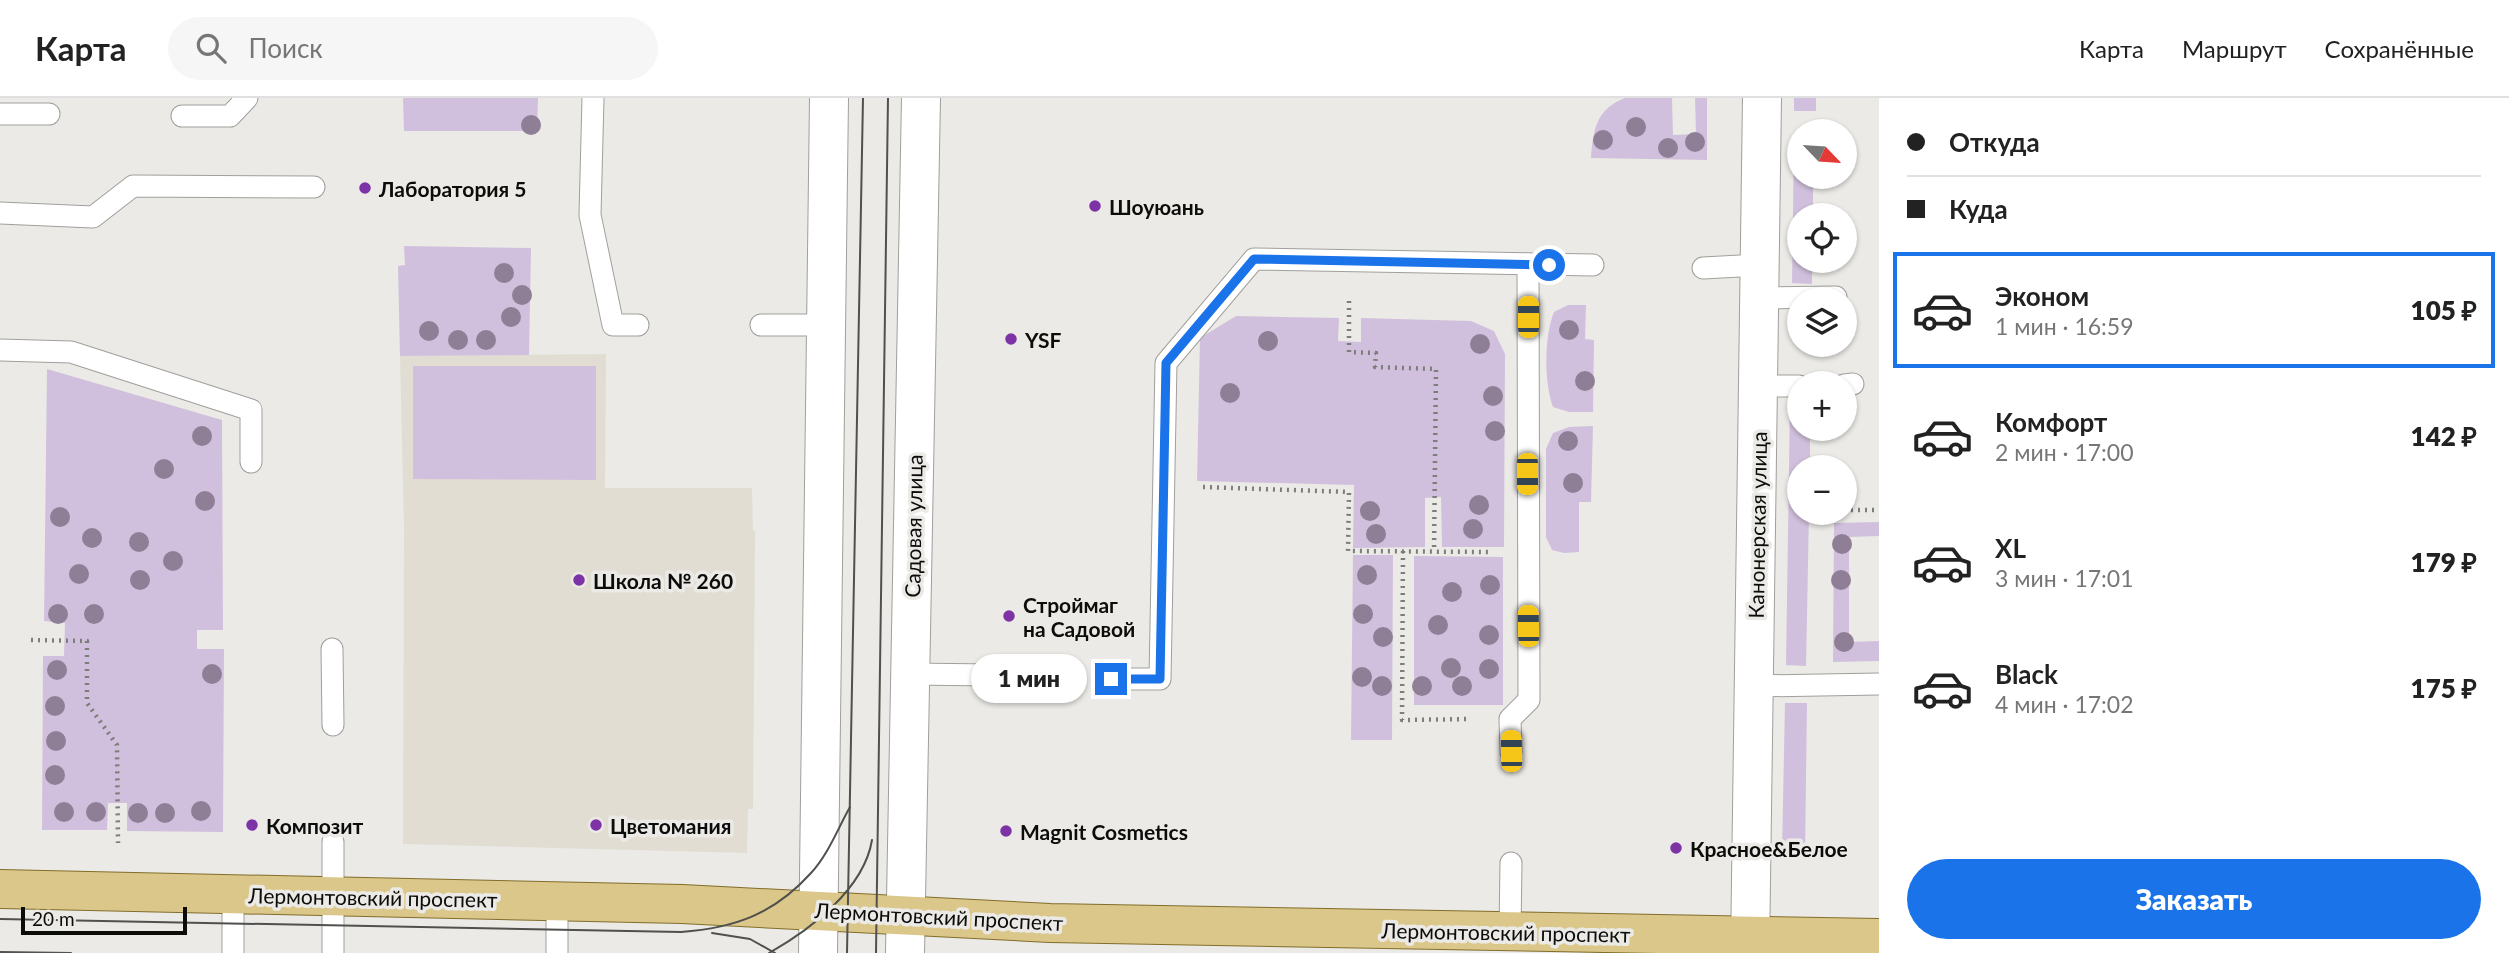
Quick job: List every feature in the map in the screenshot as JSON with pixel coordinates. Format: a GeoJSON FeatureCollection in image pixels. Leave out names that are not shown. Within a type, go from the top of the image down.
{"type":"FeatureCollection","features":[{"type":"Feature","properties":{"kind":"main road","name":"Лермонтовский проспект"},"geometry":{"type":"LineString","coordinates":[[0,889],[557,901],[819,910],[1404,942],[1510,932],[1750,945],[1879,938]]}},
{"type":"Feature","properties":{"kind":"street"},"geometry":{"type":"LineString","coordinates":[[818,953],[829,98]]}},
{"type":"Feature","properties":{"kind":"street","name":"Садовая улица"},"geometry":{"type":"LineString","coordinates":[[905,953],[921,98]]}},
{"type":"Feature","properties":{"kind":"street","name":"Канонерская улица"},"geometry":{"type":"LineString","coordinates":[[1750,945],[1762,98]]}},
{"type":"Feature","properties":{"kind":"lane"},"geometry":{"type":"LineString","coordinates":[[182,116],[230,116],[247,98]]}},
{"type":"Feature","properties":{"kind":"lane"},"geometry":{"type":"LineString","coordinates":[[593,98],[590,215],[613,325],[638,325]]}},
{"type":"Feature","properties":{"kind":"lane"},"geometry":{"type":"LineString","coordinates":[[0,114],[50,114]]}},
{"type":"Feature","properties":{"kind":"lane"},"geometry":{"type":"LineString","coordinates":[[0,213],[93,216],[133,186],[314,187]]}},
{"type":"Feature","properties":{"kind":"lane"},"geometry":{"type":"LineString","coordinates":[[1111,679],[1160,679],[1166,363],[1254,259],[1593,265]]}},
{"type":"Feature","properties":{"kind":"lane"},"geometry":{"type":"LineString","coordinates":[[1511,751],[1510,719],[1529,700],[1528,264]]}},
{"type":"Feature","properties":{"kind":"lane"},"geometry":{"type":"LineString","coordinates":[[1703,268],[1787,287]]}},
{"type":"Feature","properties":{"kind":"lane"},"geometry":{"type":"LineString","coordinates":[[761,325],[826,325]]}},
{"type":"Feature","properties":{"kind":"lane"},"geometry":{"type":"LineString","coordinates":[[0,350],[71,352],[251,410],[251,462]]}},
{"type":"Feature","properties":{"kind":"lane"},"geometry":{"type":"LineString","coordinates":[[1758,386],[1787,386]]}},
{"type":"Feature","properties":{"kind":"lane"},"geometry":{"type":"LineString","coordinates":[[332,649],[333,725]]}},
{"type":"Feature","properties":{"kind":"lane"},"geometry":{"type":"LineString","coordinates":[[910,674],[992,675]]}},
{"type":"Feature","properties":{"kind":"lane"},"geometry":{"type":"LineString","coordinates":[[1755,686],[1879,684]]}},
{"type":"Feature","properties":{"kind":"lane"},"geometry":{"type":"LineString","coordinates":[[332,842],[333,953]]}},
{"type":"Feature","properties":{"kind":"lane"},"geometry":{"type":"LineString","coordinates":[[1510,932],[1511,863]]}},
{"type":"Feature","properties":{"kind":"lane"},"geometry":{"type":"LineString","coordinates":[[233,894],[233,953]]}},
{"type":"Feature","properties":{"kind":"lane"},"geometry":{"type":"LineString","coordinates":[[557,901],[557,953]]}},
{"type":"Feature","properties":{"kind":"path"},"geometry":{"type":"LineString","coordinates":[[1350,261],[1349,352],[1376,353],[1375,367],[1436,369],[1434,552]]}},
{"type":"Feature","properties":{"kind":"path"},"geometry":{"type":"LineString","coordinates":[[1163,486],[1349,492],[1348,551],[1527,552]]}},
{"type":"Feature","properties":{"kind":"path"},"geometry":{"type":"LineString","coordinates":[[1857,510],[1879,510]]}},
{"type":"Feature","properties":{"kind":"path"},"geometry":{"type":"LineString","coordinates":[[1403,551],[1402,720],[1510,719]]}},
{"type":"Feature","properties":{"kind":"path"},"geometry":{"type":"LineString","coordinates":[[31,639],[87,641],[87,703],[117,745],[118,854]]}},
{"type":"Feature","properties":{"kind":"shaded area"},"geometry":{"type":"Polygon","coordinates":[[[403,98],[538,98],[537,131],[404,131],[403,98]]]}},
{"type":"Feature","properties":{"kind":"shaded area"},"geometry":{"type":"Polygon","coordinates":[[[1625,98],[1672,98],[1673,135],[1696,134],[1695,98],[1707,98],[1707,160],[1591,158],[1595,130],[1602,114],[1625,98]]]}},
{"type":"Feature","properties":{"kind":"shaded area"},"geometry":{"type":"Polygon","coordinates":[[[1794,98],[1816,98],[1816,111],[1794,111],[1794,98]]]}},
{"type":"Feature","properties":{"kind":"shaded area"},"geometry":{"type":"Polygon","coordinates":[[[1793,189],[1813,189],[1813,203],[1793,203],[1793,189]]]}},
{"type":"Feature","properties":{"kind":"shaded area"},"geometry":{"type":"Polygon","coordinates":[[[404,246],[531,248],[529,355],[400,356],[398,266],[405,265],[404,246]]]}},
{"type":"Feature","properties":{"kind":"shaded area"},"geometry":{"type":"Polygon","coordinates":[[[1792,273],[1812,273],[1812,284],[1792,283],[1792,273]]]}},
{"type":"Feature","properties":{"kind":"shaded area"},"geometry":{"type":"Polygon","coordinates":[[[1568,305],[1586,305],[1585,339],[1594,340],[1593,412],[1569,412],[1553,407],[1550,396],[1546,359],[1548,334],[1554,312],[1568,305]]]}},
{"type":"Feature","properties":{"kind":"shaded area"},"geometry":{"type":"Polygon","coordinates":[[[1236,316],[1339,318],[1338,341],[1361,342],[1361,318],[1471,321],[1494,331],[1505,354],[1504,547],[1442,547],[1441,497],[1425,498],[1425,547],[1353,548],[1354,485],[1197,481],[1200,338],[1236,316]]]}},
{"type":"Feature","properties":{"kind":"shaded area","name":"Школа № 260"},"geometry":{"type":"Polygon","coordinates":[[[606,354],[605,488],[752,488],[755,531],[753,809],[748,809],[747,853],[403,844],[404,527],[400,356],[606,354]]]}},
{"type":"Feature","properties":{"kind":"shaded area"},"geometry":{"type":"Polygon","coordinates":[[[413,366],[596,366],[596,480],[413,479],[413,366]]]}},
{"type":"Feature","properties":{"kind":"shaded area"},"geometry":{"type":"Polygon","coordinates":[[[47,369],[222,420],[223,630],[197,630],[197,649],[224,649],[223,832],[127,831],[127,803],[108,803],[107,830],[42,830],[43,656],[64,656],[65,623],[44,621],[47,369]]]}},
{"type":"Feature","properties":{"kind":"shaded area"},"geometry":{"type":"Polygon","coordinates":[[[1593,426],[1591,502],[1579,502],[1579,552],[1564,553],[1552,550],[1546,537],[1546,449],[1553,433],[1569,427],[1593,426]]]}},
{"type":"Feature","properties":{"kind":"shaded area"},"geometry":{"type":"Polygon","coordinates":[[[1789,441],[1810,441],[1810,455],[1789,455],[1789,441]]]}},
{"type":"Feature","properties":{"kind":"shaded area"},"geometry":{"type":"Polygon","coordinates":[[[1857,522],[1879,522],[1879,536],[1849,537],[1849,642],[1879,641],[1879,661],[1833,662],[1834,525],[1857,525],[1857,522]]]}},
{"type":"Feature","properties":{"kind":"shaded area"},"geometry":{"type":"Polygon","coordinates":[[[1788,525],[1809,525],[1806,666],[1786,665],[1788,525]]]}},
{"type":"Feature","properties":{"kind":"shaded area"},"geometry":{"type":"Polygon","coordinates":[[[1353,555],[1393,555],[1392,740],[1351,740],[1353,555]]]}},
{"type":"Feature","properties":{"kind":"shaded area"},"geometry":{"type":"Polygon","coordinates":[[[1414,556],[1503,557],[1503,705],[1414,705],[1414,556]]]}},
{"type":"Feature","properties":{"kind":"shaded area"},"geometry":{"type":"Polygon","coordinates":[[[1785,703],[1807,703],[1805,854],[1782,853],[1785,703]]]}},
{"type":"Feature","properties":{"kind":"tram line"},"geometry":{"type":"LineString","coordinates":[[847,953],[863,98]]}},
{"type":"Feature","properties":{"kind":"tram line"},"geometry":{"type":"LineString","coordinates":[[876,953],[888,98]]}},
{"type":"Feature","properties":{"kind":"tram line"},"geometry":{"type":"LineString","coordinates":[[0,919],[681,932],[701,930],[752,916],[783,899],[817,866],[850,807]]}},
{"type":"Feature","properties":{"kind":"tram line"},"geometry":{"type":"LineString","coordinates":[[769,953],[801,933],[847,891],[867,858],[872,840]]}},
{"type":"Feature","properties":{"kind":"tram line"},"geometry":{"type":"LineString","coordinates":[[712,933],[750,939],[775,953]]}},
{"type":"Feature","properties":{"kind":"tram line"},"geometry":{"type":"LineString","coordinates":[[0,952],[71,953]]}},
{"type":"Feature","properties":{"kind":"place","name":"Лаборатория 5"},"geometry":{"type":"Point","coordinates":[365,188]}},
{"type":"Feature","properties":{"kind":"place","name":"Шоуюань"},"geometry":{"type":"Point","coordinates":[1095,206]}},
{"type":"Feature","properties":{"kind":"place","name":"YSF"},"geometry":{"type":"Point","coordinates":[1011,339]}},
{"type":"Feature","properties":{"kind":"place","name":"Школа № 260"},"geometry":{"type":"Point","coordinates":[579,580]}},
{"type":"Feature","properties":{"kind":"place","name":"Строймаг на Садовой"},"geometry":{"type":"Point","coordinates":[1009,616]}},
{"type":"Feature","properties":{"kind":"place","name":"Композит"},"geometry":{"type":"Point","coordinates":[252,825]}},
{"type":"Feature","properties":{"kind":"place","name":"Цветомания"},"geometry":{"type":"Point","coordinates":[596,825]}},
{"type":"Feature","properties":{"kind":"place","name":"Magnit Cosmetics"},"geometry":{"type":"Point","coordinates":[1006,831]}},
{"type":"Feature","properties":{"kind":"place","name":"Красное&Белое"},"geometry":{"type":"Point","coordinates":[1676,848]}},
{"type":"Feature","properties":{"kind":"route"},"geometry":{"type":"LineString","coordinates":[[1111,679],[1160,679],[1166,363],[1254,259],[1549,265]]}}]}
